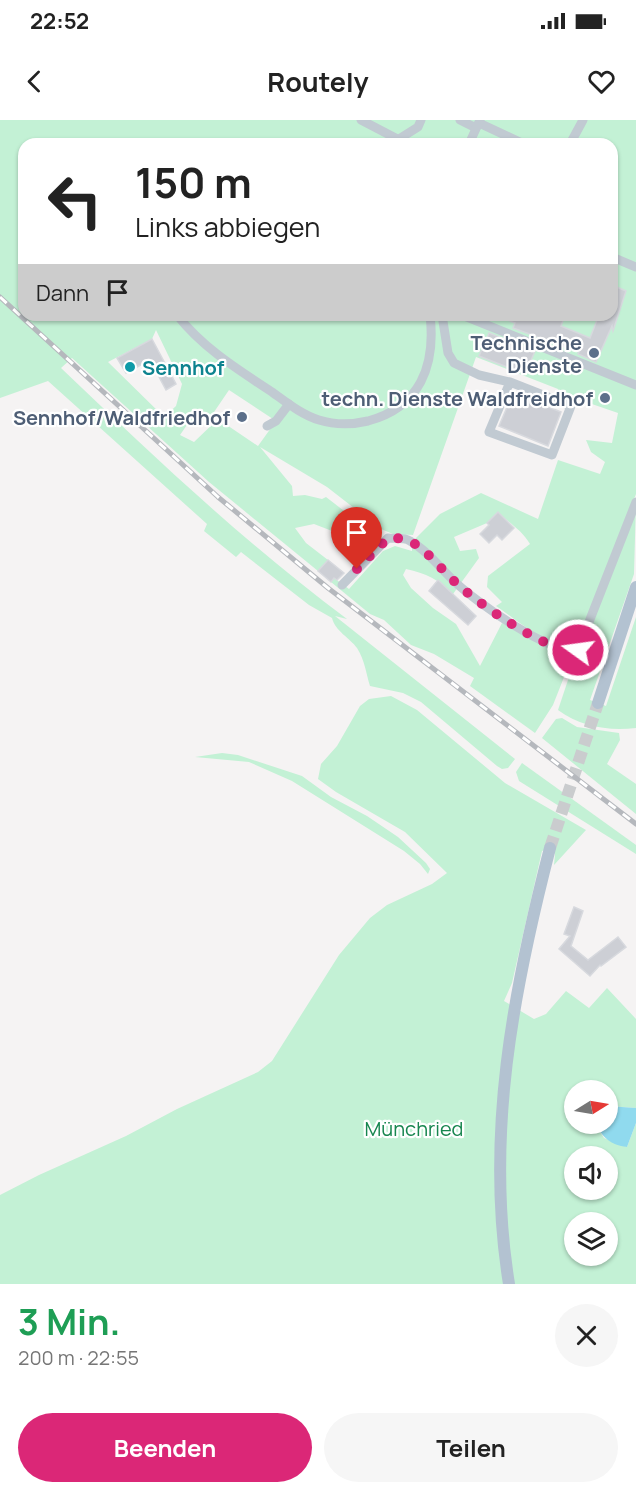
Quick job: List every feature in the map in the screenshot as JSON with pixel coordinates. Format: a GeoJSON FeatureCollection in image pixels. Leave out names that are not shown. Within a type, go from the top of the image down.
{"type":"FeatureCollection","features":[{"type":"Feature","properties":{"kind":"main road"},"geometry":{"type":"LineString","coordinates":[[598,703],[636,587]]}},
{"type":"Feature","properties":{"kind":"main road"},"geometry":{"type":"LineString","coordinates":[[509,1284],[502,1225],[499,1147],[504,1080],[514,1002],[528,934],[550,848]]}},
{"type":"Feature","properties":{"kind":"lane"},"geometry":{"type":"LineString","coordinates":[[361,120],[392,138]]}},
{"type":"Feature","properties":{"kind":"lane"},"geometry":{"type":"LineString","coordinates":[[404,138],[418,127],[420,120]]}},
{"type":"Feature","properties":{"kind":"lane"},"geometry":{"type":"LineString","coordinates":[[460,120],[478,124],[510,138]]}},
{"type":"Feature","properties":{"kind":"lane"},"geometry":{"type":"LineString","coordinates":[[573,138],[583,120]]}},
{"type":"Feature","properties":{"kind":"lane"},"geometry":{"type":"LineString","coordinates":[[472,138],[478,124]]}},
{"type":"Feature","properties":{"kind":"lane"},"geometry":{"type":"LineString","coordinates":[[618,260],[636,267]]}},
{"type":"Feature","properties":{"kind":"lane"},"geometry":{"type":"LineString","coordinates":[[182,321],[193,336],[208,349],[289,404],[316,420],[340,425],[357,424],[391,414],[404,404],[423,380],[429,363],[430,321]]}},
{"type":"Feature","properties":{"kind":"lane"},"geometry":{"type":"LineString","coordinates":[[443,321],[448,353],[454,363],[479,375],[510,382],[571,406],[552,455],[489,432],[510,382]]}},
{"type":"Feature","properties":{"kind":"lane"},"geometry":{"type":"LineString","coordinates":[[477,321],[636,385]]}},
{"type":"Feature","properties":{"kind":"lane"},"geometry":{"type":"LineString","coordinates":[[267,426],[276,421],[289,404]]}},
{"type":"Feature","properties":{"kind":"lane"},"geometry":{"type":"LineString","coordinates":[[342,585],[388,538],[408,539],[464,589],[509,622],[548,642],[572,651],[578,650],[636,502]]}},
{"type":"Feature","properties":{"kind":"green space"},"geometry":{"type":"Polygon","coordinates":[[[0,120],[636,120],[636,494],[582,636],[570,645],[550,640],[540,636],[496,606],[502,602],[487,587],[488,576],[530,544],[520,531],[498,512],[487,523],[454,537],[460,551],[476,549],[479,558],[453,594],[437,581],[420,573],[406,569],[403,575],[411,588],[433,608],[456,624],[480,666],[502,623],[569,654],[570,662],[553,705],[535,733],[470,686],[474,678],[434,654],[411,645],[384,620],[370,614],[331,582],[334,578],[349,589],[383,551],[395,546],[412,551],[412,542],[440,514],[481,493],[538,519],[558,460],[600,474],[605,462],[591,452],[586,440],[612,443],[618,413],[557,392],[558,389],[476,357],[413,535],[393,534],[381,529],[327,487],[260,447],[292,486],[293,496],[305,495],[322,499],[326,497],[387,544],[358,541],[314,524],[295,528],[306,543],[328,560],[318,571],[209,482],[72,358],[61,368],[236,529],[347,619],[335,616],[515,759],[508,768],[502,769],[497,766],[421,702],[403,693],[370,686],[364,662],[357,648],[336,627],[332,618],[309,605],[241,552],[236,557],[204,531],[207,524],[48,381],[0,398],[0,120]],[[156,330],[152,339],[108,362],[164,417],[176,406],[182,384],[156,330]],[[229,390],[212,415],[189,422],[180,435],[194,442],[218,419],[258,446],[276,421],[229,390]]]}},
{"type":"Feature","properties":{"kind":"green space"},"geometry":{"type":"Polygon","coordinates":[[[636,502],[634,574],[590,700],[606,706],[636,617],[636,728],[605,728],[585,724],[558,710],[578,650],[636,502]]]}},
{"type":"Feature","properties":{"kind":"green space","name":"Münchried"},"geometry":{"type":"Polygon","coordinates":[[[391,696],[417,710],[505,783],[586,830],[554,865],[555,854],[550,848],[542,851],[512,983],[504,1001],[534,1019],[546,1014],[566,991],[589,1008],[607,988],[636,1019],[636,1108],[618,1107],[618,1080],[564,1080],[564,1134],[601,1134],[604,1138],[627,1147],[636,1123],[636,1284],[0,1284],[0,1195],[258,1072],[272,1061],[339,955],[370,918],[387,905],[432,884],[447,873],[405,832],[318,779],[321,764],[337,746],[360,706],[369,699],[391,696]]]}},
{"type":"Feature","properties":{"kind":"green space"},"geometry":{"type":"Polygon","coordinates":[[[562,718],[577,727],[619,733],[620,740],[607,764],[636,784],[636,814],[542,738],[556,719],[562,718]]]}},
{"type":"Feature","properties":{"kind":"green space"},"geometry":{"type":"Polygon","coordinates":[[[222,753],[238,755],[302,776],[331,797],[367,816],[398,837],[426,863],[430,869],[428,874],[404,851],[292,781],[249,762],[195,757],[222,753]]]}},
{"type":"Feature","properties":{"kind":"green space"},"geometry":{"type":"Polygon","coordinates":[[[522,763],[636,845],[636,854],[519,781],[516,772],[522,763]]]}},
{"type":"Feature","properties":{"kind":"water"},"geometry":{"type":"Polygon","coordinates":[[[618,1107],[636,1108],[636,1123],[627,1147],[616,1145],[602,1134],[618,1134],[618,1107]]]}},
{"type":"Feature","properties":{"kind":"building"},"geometry":{"type":"Polygon","coordinates":[[[618,288],[626,291],[618,316],[618,288]]]}},
{"type":"Feature","properties":{"kind":"building"},"geometry":{"type":"Polygon","coordinates":[[[510,321],[563,321],[561,326],[590,338],[597,321],[616,321],[596,362],[578,354],[579,352],[513,328],[515,323],[510,321]]]}},
{"type":"Feature","properties":{"kind":"building"},"geometry":{"type":"Polygon","coordinates":[[[489,333],[535,351],[525,374],[479,356],[489,333]]]}},
{"type":"Feature","properties":{"kind":"building","name":"Sennhof"},"geometry":{"type":"Polygon","coordinates":[[[152,339],[176,384],[166,390],[150,360],[126,373],[117,358],[152,339]]]}},
{"type":"Feature","properties":{"kind":"building"},"geometry":{"type":"Polygon","coordinates":[[[513,393],[561,412],[548,446],[499,426],[513,393]]]}},
{"type":"Feature","properties":{"kind":"building"},"geometry":{"type":"Polygon","coordinates":[[[498,512],[514,528],[502,540],[497,535],[489,543],[480,534],[498,512]]]}},
{"type":"Feature","properties":{"kind":"building"},"geometry":{"type":"Polygon","coordinates":[[[328,560],[344,573],[331,582],[318,571],[328,560]]]}},
{"type":"Feature","properties":{"kind":"building"},"geometry":{"type":"Polygon","coordinates":[[[438,580],[476,616],[468,625],[429,591],[438,580]]]}},
{"type":"Feature","properties":{"kind":"building"},"geometry":{"type":"Polygon","coordinates":[[[574,907],[583,911],[571,946],[588,960],[618,937],[626,947],[600,965],[590,976],[559,949],[570,936],[564,934],[574,907]]]}},
{"type":"Feature","properties":{"kind":"tunnel"},"geometry":{"type":"LineString","coordinates":[[550,848],[598,703]]}},
{"type":"Feature","properties":{"kind":"railway"},"geometry":{"type":"LineString","coordinates":[[0,297],[18,314]]}},
{"type":"Feature","properties":{"kind":"railway"},"geometry":{"type":"LineString","coordinates":[[26,321],[218,497],[328,588],[636,824]]}},
{"type":"Feature","properties":{"kind":"place","name":"Technische Dienste"},"geometry":{"type":"Point","coordinates":[594,353]}},
{"type":"Feature","properties":{"kind":"place","name":"Sennhof"},"geometry":{"type":"Point","coordinates":[130,367]}},
{"type":"Feature","properties":{"kind":"place","name":"techn. Dienste Waldfreidhof"},"geometry":{"type":"Point","coordinates":[605,398]}},
{"type":"Feature","properties":{"kind":"place","name":"Sennhof/Waldfriedhof"},"geometry":{"type":"Point","coordinates":[242,417]}},
{"type":"Feature","properties":{"kind":"route"},"geometry":{"type":"LineString","coordinates":[[357,569],[388,538],[408,539],[456,584],[509,622],[539,639],[572,651],[578,650]]}}]}
